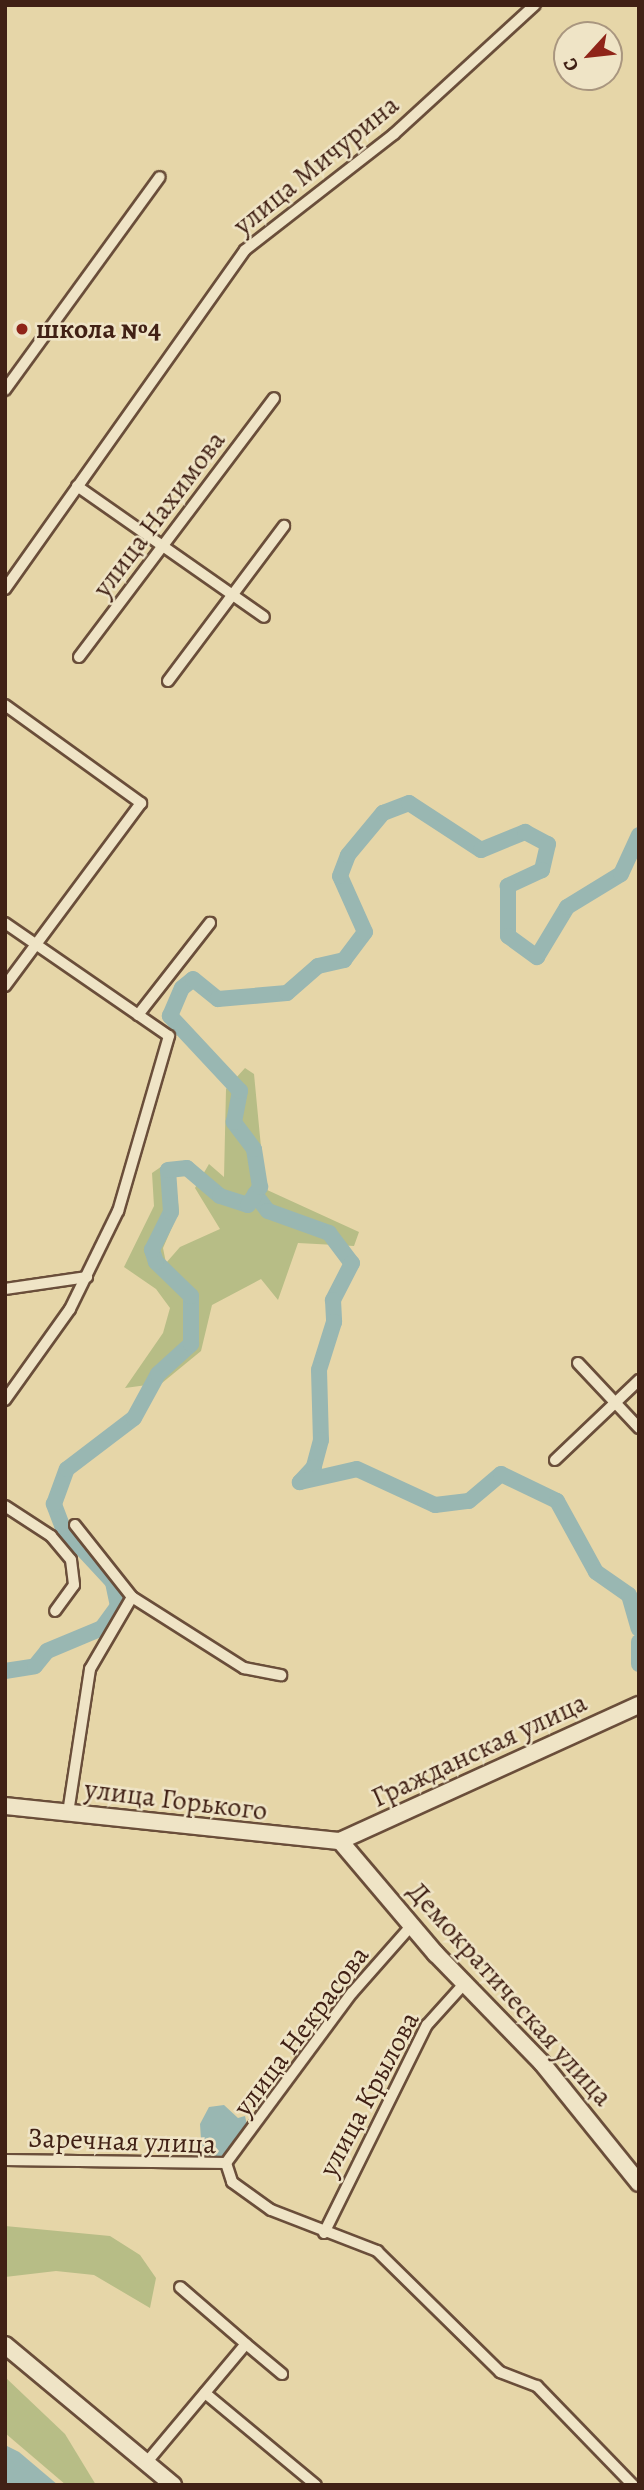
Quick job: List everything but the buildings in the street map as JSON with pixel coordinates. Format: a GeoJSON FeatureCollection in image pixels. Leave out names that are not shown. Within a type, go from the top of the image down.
{"type":"FeatureCollection","features":[{"type":"Feature","properties":{"kind":"street","name":"улица Мичурина"},"geometry":{"type":"LineString","coordinates":[[5,589],[245,250],[394,134],[536,5]]}},
{"type":"Feature","properties":{"kind":"street"},"geometry":{"type":"LineString","coordinates":[[5,390],[160,177]]}},
{"type":"Feature","properties":{"kind":"street","name":"улица Нахимова"},"geometry":{"type":"LineString","coordinates":[[79,657],[274,398]]}},
{"type":"Feature","properties":{"kind":"street"},"geometry":{"type":"LineString","coordinates":[[77,486],[264,617]]}},
{"type":"Feature","properties":{"kind":"street"},"geometry":{"type":"LineString","coordinates":[[168,681],[230,593],[284,526]]}},
{"type":"Feature","properties":{"kind":"street"},"geometry":{"type":"LineString","coordinates":[[5,705],[141,803],[5,986]]}},
{"type":"Feature","properties":{"kind":"street"},"geometry":{"type":"LineString","coordinates":[[5,923],[169,1036],[118,1211],[87,1277],[5,1399]]}},
{"type":"Feature","properties":{"kind":"street"},"geometry":{"type":"LineString","coordinates":[[138,1015],[210,923]]}},
{"type":"Feature","properties":{"kind":"street"},"geometry":{"type":"LineString","coordinates":[[5,1289],[87,1277]]}},
{"type":"Feature","properties":{"kind":"street"},"geometry":{"type":"LineString","coordinates":[[578,1363],[639,1428]]}},
{"type":"Feature","properties":{"kind":"street"},"geometry":{"type":"LineString","coordinates":[[555,1460],[617,1405],[639,1381]]}},
{"type":"Feature","properties":{"kind":"street"},"geometry":{"type":"LineString","coordinates":[[5,1506],[51,1536],[71,1560],[74,1585],[55,1611]]}},
{"type":"Feature","properties":{"kind":"street"},"geometry":{"type":"LineString","coordinates":[[75,1525],[132,1597],[244,1668],[281,1675]]}},
{"type":"Feature","properties":{"kind":"street"},"geometry":{"type":"LineString","coordinates":[[68,1813],[90,1669],[132,1597]]}},
{"type":"Feature","properties":{"kind":"street","name":"Гражданская улица"},"geometry":{"type":"LineString","coordinates":[[340,1841],[639,1705]]}},
{"type":"Feature","properties":{"kind":"street","name":"улица Горького"},"geometry":{"type":"LineString","coordinates":[[5,1806],[340,1841]]}},
{"type":"Feature","properties":{"kind":"street","name":"Демократическая улица"},"geometry":{"type":"LineString","coordinates":[[340,1841],[411,1926],[542,2063],[639,2183]]}},
{"type":"Feature","properties":{"kind":"street","name":"улица Некрасова"},"geometry":{"type":"LineString","coordinates":[[226,2163],[352,1993],[411,1926]]}},
{"type":"Feature","properties":{"kind":"street","name":"улица Крылова"},"geometry":{"type":"LineString","coordinates":[[324,2233],[427,2025],[465,1983]]}},
{"type":"Feature","properties":{"kind":"street","name":"Заречная улица"},"geometry":{"type":"LineString","coordinates":[[5,2160],[226,2163],[232,2182],[271,2210],[324,2233],[377,2251],[500,2372],[537,2386],[633,2485]]}},
{"type":"Feature","properties":{"kind":"street"},"geometry":{"type":"LineString","coordinates":[[180,2287],[282,2374]]}},
{"type":"Feature","properties":{"kind":"street"},"geometry":{"type":"LineString","coordinates":[[146,2463],[246,2344]]}},
{"type":"Feature","properties":{"kind":"street"},"geometry":{"type":"LineString","coordinates":[[5,2345],[173,2485]]}},
{"type":"Feature","properties":{"kind":"street"},"geometry":{"type":"LineString","coordinates":[[205,2393],[316,2485]]}},
{"type":"Feature","properties":{"kind":"green space"},"geometry":{"type":"Polygon","coordinates":[[[245,1068],[254,1074],[265,1189],[359,1232],[354,1246],[298,1243],[278,1300],[261,1279],[212,1305],[201,1351],[162,1383],[125,1388],[163,1333],[170,1308],[156,1289],[124,1267],[154,1206],[152,1173],[168,1162],[175,1176],[179,1211],[163,1248],[166,1263],[180,1247],[220,1229],[195,1188],[209,1164],[224,1177],[226,1089],[245,1068]]]}},
{"type":"Feature","properties":{"kind":"green space"},"geometry":{"type":"Polygon","coordinates":[[[5,2226],[110,2236],[140,2255],[156,2278],[150,2308],[94,2275],[56,2271],[5,2277],[5,2226]]]}},
{"type":"Feature","properties":{"kind":"green space"},"geometry":{"type":"Polygon","coordinates":[[[5,2377],[65,2434],[96,2485],[66,2485],[5,2433],[5,2377]]]}},
{"type":"Feature","properties":{"kind":"water"},"geometry":{"type":"Polygon","coordinates":[[[224,2105],[238,2118],[245,2116],[248,2129],[227,2159],[202,2155],[200,2124],[209,2107],[224,2105]]]}},
{"type":"Feature","properties":{"kind":"water"},"geometry":{"type":"Polygon","coordinates":[[[5,2445],[19,2452],[58,2485],[5,2485],[5,2445]]]}},
{"type":"Feature","properties":{"kind":"waterway"},"geometry":{"type":"LineString","coordinates":[[5,1671],[35,1666],[47,1651],[102,1628],[118,1606],[113,1582],[63,1528],[54,1504],[67,1469],[134,1418],[158,1374],[191,1344],[191,1296],[156,1262],[152,1250],[171,1212],[168,1170],[187,1168],[220,1196],[248,1205],[260,1187],[254,1149],[234,1122],[240,1091],[170,1016],[182,988],[193,979],[218,999],[287,993],[318,966],[344,960],[365,932],[340,876],[348,855],[383,813],[409,803],[481,850],[525,832],[548,844],[542,870],[508,886],[508,936],[537,957],[567,907],[621,874],[639,835]]}},
{"type":"Feature","properties":{"kind":"waterway"},"geometry":{"type":"LineString","coordinates":[[255,1194],[268,1211],[329,1233],[352,1263],[333,1300],[334,1322],[319,1370],[321,1440],[314,1467],[300,1482],[357,1469],[435,1505],[469,1501],[501,1474],[557,1501],[596,1572],[629,1595],[639,1629]]}},
{"type":"Feature","properties":{"kind":"waterway"},"geometry":{"type":"LineString","coordinates":[[639,1642],[639,1664]]}},
{"type":"Feature","properties":{"kind":"place","name":"школа №4"},"geometry":{"type":"Point","coordinates":[22,329]}}]}
